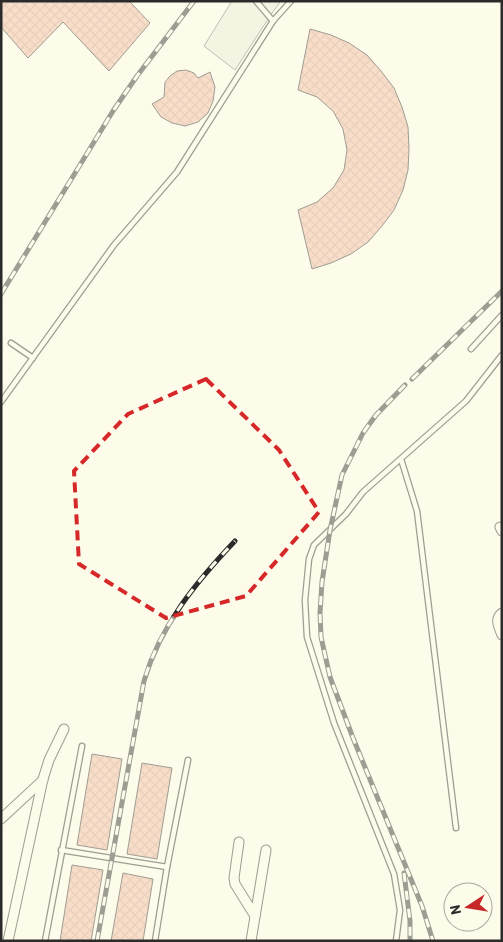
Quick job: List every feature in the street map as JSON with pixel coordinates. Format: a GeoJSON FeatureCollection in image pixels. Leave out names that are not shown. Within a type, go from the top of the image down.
{"type":"FeatureCollection","features":[{"type":"Feature","properties":{"kind":"street"},"geometry":{"type":"LineString","coordinates":[[502,613],[497,619],[502,635]]}},
{"type":"Feature","properties":{"kind":"street"},"geometry":{"type":"LineString","coordinates":[[8,941],[43,779],[49,760],[64,729]]}},
{"type":"Feature","properties":{"kind":"street"},"geometry":{"type":"LineString","coordinates":[[1,819],[43,779]]}},
{"type":"Feature","properties":{"kind":"street"},"geometry":{"type":"LineString","coordinates":[[239,842],[234,878],[235,884],[255,916]]}},
{"type":"Feature","properties":{"kind":"street"},"geometry":{"type":"LineString","coordinates":[[251,941],[266,850]]}},
{"type":"Feature","properties":{"kind":"lane"},"geometry":{"type":"LineString","coordinates":[[256,1],[273,21]]}},
{"type":"Feature","properties":{"kind":"lane"},"geometry":{"type":"LineString","coordinates":[[1,402],[114,245],[177,172],[273,21],[291,1]]}},
{"type":"Feature","properties":{"kind":"lane"},"geometry":{"type":"LineString","coordinates":[[471,349],[502,315]]}},
{"type":"Feature","properties":{"kind":"lane"},"geometry":{"type":"LineString","coordinates":[[12,343],[33,358]]}},
{"type":"Feature","properties":{"kind":"lane"},"geometry":{"type":"LineString","coordinates":[[396,941],[400,910],[394,874],[334,723],[307,637],[305,600],[309,559],[314,544],[346,514],[363,492],[466,401],[502,354]]}},
{"type":"Feature","properties":{"kind":"lane"},"geometry":{"type":"LineString","coordinates":[[401,459],[417,511],[456,828]]}},
{"type":"Feature","properties":{"kind":"lane"},"geometry":{"type":"LineString","coordinates":[[45,941],[82,746]]}},
{"type":"Feature","properties":{"kind":"lane"},"geometry":{"type":"LineString","coordinates":[[155,941],[188,760]]}},
{"type":"Feature","properties":{"kind":"lane"},"geometry":{"type":"LineString","coordinates":[[61,850],[167,867]]}},
{"type":"Feature","properties":{"kind":"highlighted area"},"geometry":{"type":"Polygon","coordinates":[[[206,379],[279,450],[319,512],[246,596],[166,618],[79,564],[74,471],[128,414],[206,379]]]}},
{"type":"Feature","properties":{"kind":"shaded area"},"geometry":{"type":"Polygon","coordinates":[[[232,1],[281,1],[235,70],[204,46],[232,1]]]}},
{"type":"Feature","properties":{"kind":"building"},"geometry":{"type":"Polygon","coordinates":[[[1,1],[129,1],[150,23],[109,71],[63,22],[28,58],[1,27],[1,1]]]}},
{"type":"Feature","properties":{"kind":"building"},"geometry":{"type":"Polygon","coordinates":[[[310,29],[349,43],[367,55],[381,71],[394,88],[402,107],[408,127],[409,149],[408,170],[403,190],[394,210],[382,226],[368,242],[351,254],[312,269],[298,210],[317,202],[333,188],[344,170],[347,150],[343,129],[333,111],[317,97],[298,90],[310,29]]]}},
{"type":"Feature","properties":{"kind":"building"},"geometry":{"type":"Polygon","coordinates":[[[186,70],[194,73],[198,78],[210,72],[215,87],[213,101],[208,113],[198,122],[185,126],[172,123],[161,117],[152,104],[164,97],[165,82],[170,76],[177,71],[186,70]]]}},
{"type":"Feature","properties":{"kind":"building"},"geometry":{"type":"Polygon","coordinates":[[[92,754],[122,759],[107,850],[77,845],[92,754]]]}},
{"type":"Feature","properties":{"kind":"building"},"geometry":{"type":"Polygon","coordinates":[[[142,763],[172,768],[157,859],[127,854],[142,763]]]}},
{"type":"Feature","properties":{"kind":"building"},"geometry":{"type":"Polygon","coordinates":[[[72,865],[103,870],[91,941],[60,941],[72,865]]]}},
{"type":"Feature","properties":{"kind":"building"},"geometry":{"type":"Polygon","coordinates":[[[123,873],[153,879],[143,941],[111,941],[123,873]]]}},
{"type":"Feature","properties":{"kind":"railway"},"geometry":{"type":"LineString","coordinates":[[1,294],[113,111],[194,1]]}},
{"type":"Feature","properties":{"kind":"railway"},"geometry":{"type":"LineString","coordinates":[[412,379],[502,291]]}},
{"type":"Feature","properties":{"kind":"railway"},"geometry":{"type":"LineString","coordinates":[[405,385],[376,415],[363,433],[342,475],[330,530],[322,582],[321,637],[330,677],[422,906],[433,941]]}},
{"type":"Feature","properties":{"kind":"railway"},"geometry":{"type":"LineString","coordinates":[[97,941],[144,681],[159,642],[181,606],[207,572],[235,541]]}},
{"type":"Feature","properties":{"kind":"railway"},"geometry":{"type":"LineString","coordinates":[[404,873],[410,921],[410,941]]}}]}
